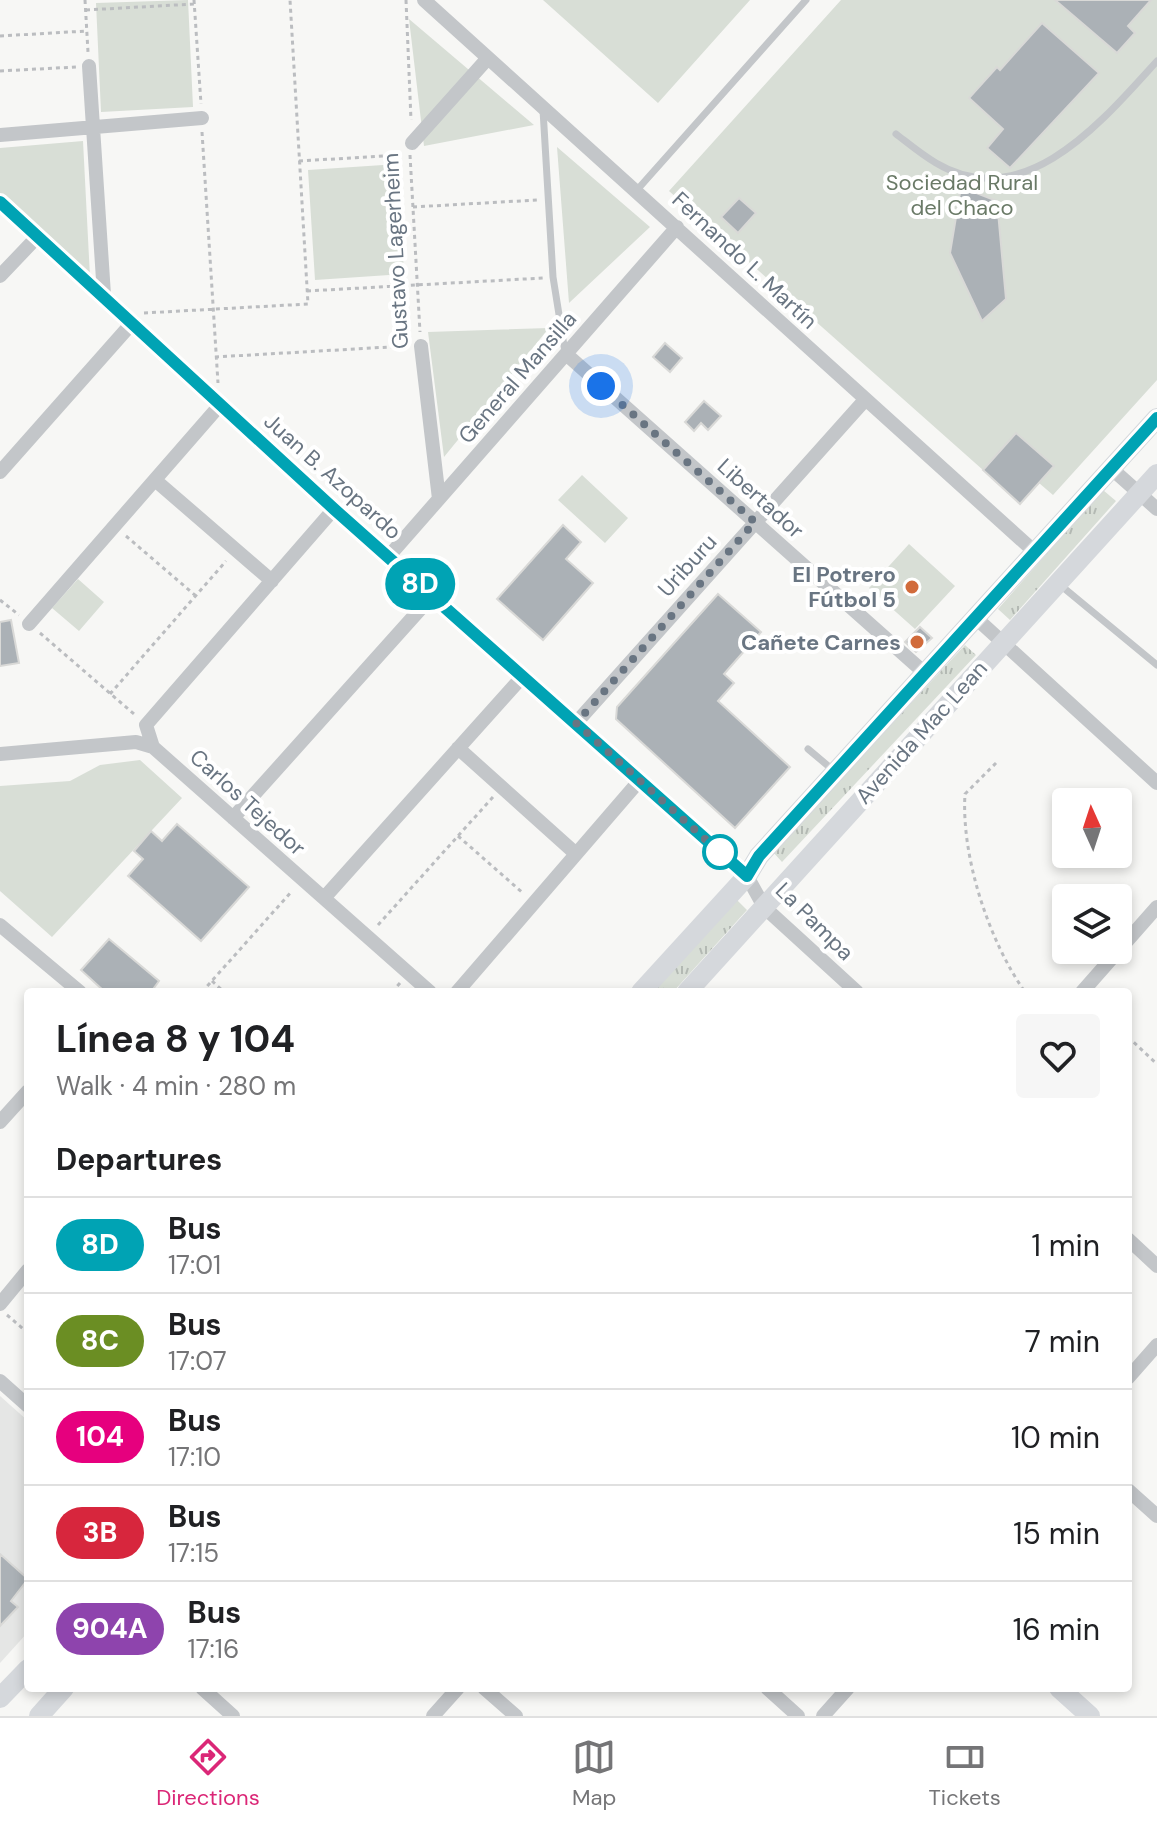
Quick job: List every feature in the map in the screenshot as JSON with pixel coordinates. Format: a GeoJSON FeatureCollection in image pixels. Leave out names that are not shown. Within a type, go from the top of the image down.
{"type":"FeatureCollection","features":[{"type":"Feature","properties":{"kind":"main road","name":"Avenida Mac Lean"},"geometry":{"type":"LineString","coordinates":[[645,988],[747,876],[759,856],[834,772],[927,675],[1157,418]]}},
{"type":"Feature","properties":{"kind":"main road","name":"Avenida Mac Lean"},"geometry":{"type":"LineString","coordinates":[[691,988],[1157,474]]}},
{"type":"Feature","properties":{"kind":"main road"},"geometry":{"type":"LineString","coordinates":[[0,1698],[24,1673]]}},
{"type":"Feature","properties":{"kind":"main road"},"geometry":{"type":"LineString","coordinates":[[39,1716],[60,1692]]}},
{"type":"Feature","properties":{"kind":"main road"},"geometry":{"type":"LineString","coordinates":[[1063,1692],[1090,1716]]}},
{"type":"Feature","properties":{"kind":"street","name":"Fernando L. Martín"},"geometry":{"type":"LineString","coordinates":[[424,0],[637,190],[864,401],[1036,553]]}},
{"type":"Feature","properties":{"kind":"street"},"geometry":{"type":"LineString","coordinates":[[411,149],[488,58]]}},
{"type":"Feature","properties":{"kind":"street"},"geometry":{"type":"LineString","coordinates":[[89,66],[104,295]]}},
{"type":"Feature","properties":{"kind":"street"},"geometry":{"type":"LineString","coordinates":[[0,135],[202,118]]}},
{"type":"Feature","properties":{"kind":"street","name":"Juan B. Azopardo"},"geometry":{"type":"LineString","coordinates":[[0,203],[104,295],[334,509],[747,876]]}},
{"type":"Feature","properties":{"kind":"street","name":"General Mansilla"},"geometry":{"type":"LineString","coordinates":[[389,556],[677,227]]}},
{"type":"Feature","properties":{"kind":"street"},"geometry":{"type":"LineString","coordinates":[[0,276],[38,236]]}},
{"type":"Feature","properties":{"kind":"street"},"geometry":{"type":"LineString","coordinates":[[0,472],[128,318]]}},
{"type":"Feature","properties":{"kind":"street","name":"Gustavo Lagerheim"},"geometry":{"type":"LineString","coordinates":[[421,346],[439,499]]}},
{"type":"Feature","properties":{"kind":"street","name":"Libertador"},"geometry":{"type":"LineString","coordinates":[[566,354],[927,675]]}},
{"type":"Feature","properties":{"kind":"street","name":"Uriburu"},"geometry":{"type":"LineString","coordinates":[[576,723],[864,401]]}},
{"type":"Feature","properties":{"kind":"street"},"geometry":{"type":"LineString","coordinates":[[29,624],[220,405]]}},
{"type":"Feature","properties":{"kind":"street"},"geometry":{"type":"LineString","coordinates":[[1112,469],[1157,509]]}},
{"type":"Feature","properties":{"kind":"street"},"geometry":{"type":"LineString","coordinates":[[155,480],[272,581]]}},
{"type":"Feature","properties":{"kind":"street"},"geometry":{"type":"LineString","coordinates":[[153,747],[146,725],[334,509]]}},
{"type":"Feature","properties":{"kind":"street"},"geometry":{"type":"LineString","coordinates":[[233,818],[432,596]]}},
{"type":"Feature","properties":{"kind":"street"},"geometry":{"type":"LineString","coordinates":[[977,619],[1157,783]]}},
{"type":"Feature","properties":{"kind":"street"},"geometry":{"type":"LineString","coordinates":[[324,898],[523,676]]}},
{"type":"Feature","properties":{"kind":"street"},"geometry":{"type":"LineString","coordinates":[[0,754],[136,742],[153,747]]}},
{"type":"Feature","properties":{"kind":"street","name":"Carlos Tejedor"},"geometry":{"type":"LineString","coordinates":[[153,747],[425,988]]}},
{"type":"Feature","properties":{"kind":"street"},"geometry":{"type":"LineString","coordinates":[[458,748],[575,853]]}},
{"type":"Feature","properties":{"kind":"street"},"geometry":{"type":"LineString","coordinates":[[460,988],[640,780]]}},
{"type":"Feature","properties":{"kind":"street","name":"La Pampa"},"geometry":{"type":"LineString","coordinates":[[747,876],[764,907],[853,988]]}},
{"type":"Feature","properties":{"kind":"street"},"geometry":{"type":"LineString","coordinates":[[1086,988],[1157,907]]}},
{"type":"Feature","properties":{"kind":"street"},"geometry":{"type":"LineString","coordinates":[[1,924],[75,988]]}},
{"type":"Feature","properties":{"kind":"street"},"geometry":{"type":"LineString","coordinates":[[0,1122],[24,1095]]}},
{"type":"Feature","properties":{"kind":"street"},"geometry":{"type":"LineString","coordinates":[[1132,1243],[1157,1266]]}},
{"type":"Feature","properties":{"kind":"street"},"geometry":{"type":"LineString","coordinates":[[0,1306],[24,1279]]}},
{"type":"Feature","properties":{"kind":"street"},"geometry":{"type":"LineString","coordinates":[[1132,1373],[1157,1345]]}},
{"type":"Feature","properties":{"kind":"street"},"geometry":{"type":"LineString","coordinates":[[0,1381],[24,1402]]}},
{"type":"Feature","properties":{"kind":"street"},"geometry":{"type":"LineString","coordinates":[[1132,1494],[1157,1516]]}},
{"type":"Feature","properties":{"kind":"street"},"geometry":{"type":"LineString","coordinates":[[206,1692],[233,1716]]}},
{"type":"Feature","properties":{"kind":"street"},"geometry":{"type":"LineString","coordinates":[[433,1716],[454,1692]]}},
{"type":"Feature","properties":{"kind":"street"},"geometry":{"type":"LineString","coordinates":[[489,1692],[516,1716]]}},
{"type":"Feature","properties":{"kind":"street"},"geometry":{"type":"LineString","coordinates":[[771,1692],[798,1716]]}},
{"type":"Feature","properties":{"kind":"street"},"geometry":{"type":"LineString","coordinates":[[823,1716],[844,1692]]}},
{"type":"Feature","properties":{"kind":"lane"},"geometry":{"type":"LineString","coordinates":[[637,190],[806,0]]}},
{"type":"Feature","properties":{"kind":"lane"},"geometry":{"type":"LineString","coordinates":[[896,134],[938,165],[996,179],[1020,173],[1063,153],[1093,131],[1157,61]]}},
{"type":"Feature","properties":{"kind":"lane"},"geometry":{"type":"LineString","coordinates":[[543,105],[553,277],[566,354]]}},
{"type":"Feature","properties":{"kind":"lane"},"geometry":{"type":"LineString","coordinates":[[1057,582],[1157,665]]}},
{"type":"Feature","properties":{"kind":"lane"},"geometry":{"type":"LineString","coordinates":[[808,749],[834,772]]}},
{"type":"Feature","properties":{"kind":"path"},"geometry":{"type":"LineString","coordinates":[[0,71],[89,66],[85,0]]}},
{"type":"Feature","properties":{"kind":"path"},"geometry":{"type":"LineString","coordinates":[[128,318],[308,304],[290,0]]}},
{"type":"Feature","properties":{"kind":"path","name":"Gustavo Lagerheim"},"geometry":{"type":"LineString","coordinates":[[406,0],[421,346]]}},
{"type":"Feature","properties":{"kind":"path"},"geometry":{"type":"LineString","coordinates":[[86,10],[195,2],[220,405]]}},
{"type":"Feature","properties":{"kind":"path"},"geometry":{"type":"LineString","coordinates":[[0,36],[87,31]]}},
{"type":"Feature","properties":{"kind":"path"},"geometry":{"type":"LineString","coordinates":[[299,161],[411,149]]}},
{"type":"Feature","properties":{"kind":"path"},"geometry":{"type":"LineString","coordinates":[[413,207],[548,199]]}},
{"type":"Feature","properties":{"kind":"path"},"geometry":{"type":"LineString","coordinates":[[307,291],[553,277]]}},
{"type":"Feature","properties":{"kind":"path"},"geometry":{"type":"LineString","coordinates":[[215,357],[421,346]]}},
{"type":"Feature","properties":{"kind":"path"},"geometry":{"type":"LineString","coordinates":[[114,527],[196,596]]}},
{"type":"Feature","properties":{"kind":"path"},"geometry":{"type":"LineString","coordinates":[[110,694],[236,550]]}},
{"type":"Feature","properties":{"kind":"path"},"geometry":{"type":"LineString","coordinates":[[0,600],[146,725]]}},
{"type":"Feature","properties":{"kind":"path"},"geometry":{"type":"LineString","coordinates":[[996,763],[965,794],[963,816],[986,919],[1003,960],[1022,988]]}},
{"type":"Feature","properties":{"kind":"path"},"geometry":{"type":"LineString","coordinates":[[367,937],[502,787]]}},
{"type":"Feature","properties":{"kind":"path"},"geometry":{"type":"LineString","coordinates":[[458,836],[532,902]]}},
{"type":"Feature","properties":{"kind":"path"},"geometry":{"type":"LineString","coordinates":[[206,988],[302,879]]}},
{"type":"Feature","properties":{"kind":"path"},"geometry":{"type":"LineString","coordinates":[[212,981],[220,988]]}},
{"type":"Feature","properties":{"kind":"path"},"geometry":{"type":"LineString","coordinates":[[1132,1041],[1157,1064]]}},
{"type":"Feature","properties":{"kind":"path"},"geometry":{"type":"LineString","coordinates":[[0,1306],[24,1329]]}},
{"type":"Feature","properties":{"kind":"shaded area"},"geometry":{"type":"Polygon","coordinates":[[[0,1396],[24,1417],[24,1636],[0,1663],[0,1396]]]}},
{"type":"Feature","properties":{"kind":"green space"},"geometry":{"type":"Polygon","coordinates":[[[188,0],[193,107],[101,112],[96,3],[188,0]]]}},
{"type":"Feature","properties":{"kind":"green space"},"geometry":{"type":"Polygon","coordinates":[[[543,0],[750,0],[658,103],[543,0]]]}},
{"type":"Feature","properties":{"kind":"green space","name":"Sociedad Rural del Chaco"},"geometry":{"type":"Polygon","coordinates":[[[841,0],[1157,0],[1157,380],[1053,495],[1039,483],[1053,466],[1016,434],[983,470],[669,191],[841,0]]]}},
{"type":"Feature","properties":{"kind":"green space"},"geometry":{"type":"Polygon","coordinates":[[[409,19],[534,125],[424,146],[409,19]]]}},
{"type":"Feature","properties":{"kind":"green space"},"geometry":{"type":"Polygon","coordinates":[[[83,141],[90,277],[0,194],[0,148],[83,141]]]}},
{"type":"Feature","properties":{"kind":"green space"},"geometry":{"type":"Polygon","coordinates":[[[557,147],[650,227],[569,303],[557,147]]]}},
{"type":"Feature","properties":{"kind":"green space"},"geometry":{"type":"Polygon","coordinates":[[[398,164],[404,274],[315,280],[308,170],[398,164]]]}},
{"type":"Feature","properties":{"kind":"green space"},"geometry":{"type":"Polygon","coordinates":[[[549,328],[444,457],[428,332],[549,328]]]}},
{"type":"Feature","properties":{"kind":"green space"},"geometry":{"type":"Polygon","coordinates":[[[582,475],[628,518],[605,543],[558,500],[582,475]]]}},
{"type":"Feature","properties":{"kind":"green space"},"geometry":{"type":"Polygon","coordinates":[[[1103,490],[1116,501],[1010,620],[998,609],[1103,490]]]}},
{"type":"Feature","properties":{"kind":"green space","name":"El Potrero Fútbol 5"},"geometry":{"type":"Polygon","coordinates":[[[909,544],[955,586],[915,629],[869,588],[909,544]]]}},
{"type":"Feature","properties":{"kind":"green space"},"geometry":{"type":"Polygon","coordinates":[[[78,579],[104,602],[79,631],[52,608],[78,579]]]}},
{"type":"Feature","properties":{"kind":"green space"},"geometry":{"type":"Polygon","coordinates":[[[965,645],[976,655],[782,862],[773,852],[965,645]]]}},
{"type":"Feature","properties":{"kind":"green space"},"geometry":{"type":"Polygon","coordinates":[[[140,760],[182,798],[52,937],[0,891],[0,786],[70,781],[100,765],[140,760]]]}},
{"type":"Feature","properties":{"kind":"green space"},"geometry":{"type":"Polygon","coordinates":[[[736,899],[747,910],[677,988],[657,988],[736,899]]]}},
{"type":"Feature","properties":{"kind":"building"},"geometry":{"type":"Polygon","coordinates":[[[1055,0],[1151,0],[1128,26],[1135,33],[1117,53],[1055,0]]]}},
{"type":"Feature","properties":{"kind":"building"},"geometry":{"type":"Polygon","coordinates":[[[1042,23],[1099,73],[1010,168],[987,148],[1003,129],[969,98],[997,67],[1000,70],[1042,23]]]}},
{"type":"Feature","properties":{"kind":"building"},"geometry":{"type":"Polygon","coordinates":[[[961,187],[997,201],[1006,299],[982,321],[950,253],[961,187]]]}},
{"type":"Feature","properties":{"kind":"building"},"geometry":{"type":"Polygon","coordinates":[[[739,198],[756,213],[738,233],[721,217],[739,198]]]}},
{"type":"Feature","properties":{"kind":"building"},"geometry":{"type":"Polygon","coordinates":[[[665,343],[682,358],[670,372],[653,357],[665,343]]]}},
{"type":"Feature","properties":{"kind":"building"},"geometry":{"type":"Polygon","coordinates":[[[704,401],[721,416],[708,430],[701,423],[694,431],[685,422],[704,401]]]}},
{"type":"Feature","properties":{"kind":"building"},"geometry":{"type":"Polygon","coordinates":[[[1016,433],[1054,466],[1020,504],[983,470],[1016,433]]]}},
{"type":"Feature","properties":{"kind":"building"},"geometry":{"type":"Polygon","coordinates":[[[563,525],[581,542],[566,559],[593,583],[543,640],[497,599],[563,525]]]}},
{"type":"Feature","properties":{"kind":"building"},"geometry":{"type":"Polygon","coordinates":[[[718,594],[761,632],[724,674],[734,683],[718,701],[790,767],[735,828],[616,719],[617,707],[718,594]]]}},
{"type":"Feature","properties":{"kind":"building"},"geometry":{"type":"Polygon","coordinates":[[[11,620],[19,663],[0,666],[0,622],[11,620]]]}},
{"type":"Feature","properties":{"kind":"building","name":"Cañete Carnes"},"geometry":{"type":"Polygon","coordinates":[[[920,627],[932,638],[916,652],[905,642],[920,627]]]}},
{"type":"Feature","properties":{"kind":"building"},"geometry":{"type":"Polygon","coordinates":[[[177,824],[249,887],[201,941],[128,876],[143,859],[134,851],[151,831],[162,841],[177,824]]]}},
{"type":"Feature","properties":{"kind":"building"},"geometry":{"type":"Polygon","coordinates":[[[109,939],[159,981],[154,988],[101,988],[81,970],[109,939]]]}},
{"type":"Feature","properties":{"kind":"building"},"geometry":{"type":"Polygon","coordinates":[[[0,1554],[24,1575],[24,1584],[11,1601],[18,1607],[0,1626],[0,1554]]]}},
{"type":"Feature","properties":{"kind":"bus line","name":"8D"},"geometry":{"type":"LineString","coordinates":[[0,202],[334,509],[747,876],[759,856],[834,772],[927,675],[1157,418]]}},
{"type":"Feature","properties":{"kind":"place","name":"El Potrero Fútbol 5"},"geometry":{"type":"Point","coordinates":[912,587]}},
{"type":"Feature","properties":{"kind":"place","name":"Cañete Carnes"},"geometry":{"type":"Point","coordinates":[917,642]}},
{"type":"Feature","properties":{"kind":"route"},"geometry":{"type":"LineString","coordinates":[[601,386],[755,522],[576,723],[725,857],[720,852]]}}]}
